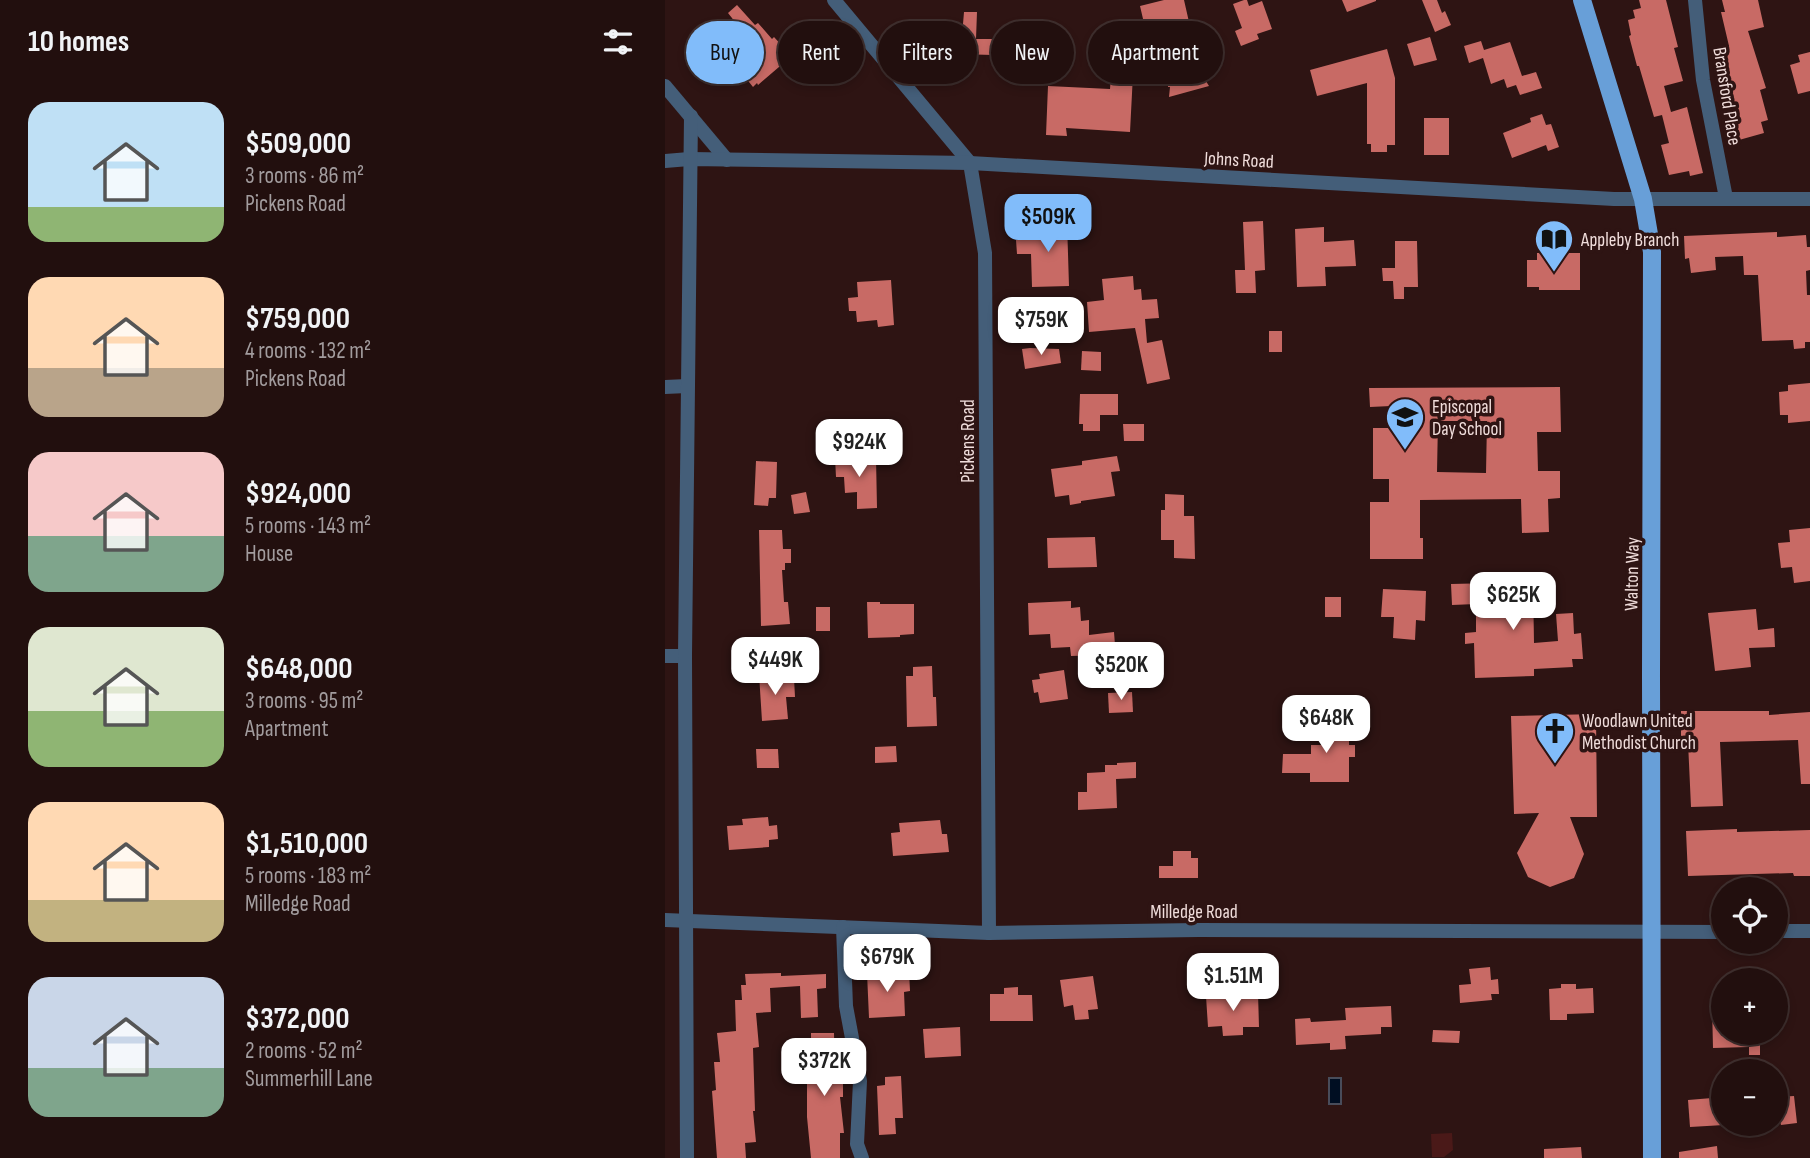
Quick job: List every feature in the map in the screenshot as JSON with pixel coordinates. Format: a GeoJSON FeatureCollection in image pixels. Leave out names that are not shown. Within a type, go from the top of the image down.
{"type":"FeatureCollection","features":[{"type":"Feature","properties":{"kind":"main road","name":"Walton Way"},"geometry":{"type":"LineString","coordinates":[[1582,0],[1643,199],[1652,252],[1652,1158]]}},
{"type":"Feature","properties":{"kind":"street"},"geometry":{"type":"LineString","coordinates":[[834,0],[970,163]]}},
{"type":"Feature","properties":{"kind":"street","name":"Bransford Place"},"geometry":{"type":"LineString","coordinates":[[1695,0],[1703,80],[1726,198]]}},
{"type":"Feature","properties":{"kind":"street"},"geometry":{"type":"LineString","coordinates":[[665,86],[727,160]]}},
{"type":"Feature","properties":{"kind":"street"},"geometry":{"type":"LineString","coordinates":[[687,1158],[685,656],[691,116]]}},
{"type":"Feature","properties":{"kind":"street","name":"Johns Road"},"geometry":{"type":"LineString","coordinates":[[665,161],[689,159],[970,163],[1588,198],[1810,199]]}},
{"type":"Feature","properties":{"kind":"street","name":"Pickens Road"},"geometry":{"type":"LineString","coordinates":[[970,163],[985,254],[989,933]]}},
{"type":"Feature","properties":{"kind":"street"},"geometry":{"type":"LineString","coordinates":[[665,387],[687,386]]}},
{"type":"Feature","properties":{"kind":"street"},"geometry":{"type":"LineString","coordinates":[[665,656],[685,656]]}},
{"type":"Feature","properties":{"kind":"street","name":"Milledge Road"},"geometry":{"type":"LineString","coordinates":[[665,920],[989,933],[1199,930],[1711,932]]}},
{"type":"Feature","properties":{"kind":"street"},"geometry":{"type":"LineString","coordinates":[[843,927],[846,1006],[860,1081],[857,1144],[862,1158]]}},
{"type":"Feature","properties":{"kind":"street"},"geometry":{"type":"LineString","coordinates":[[1788,931],[1810,931]]}},
{"type":"Feature","properties":{"kind":"shaded area"},"geometry":{"type":"Polygon","coordinates":[[[1452,1133],[1453,1150],[1444,1157],[1432,1157],[1431,1134],[1452,1133]]]}},
{"type":"Feature","properties":{"kind":"water"},"geometry":{"type":"Polygon","coordinates":[[[1329,1078],[1341,1078],[1341,1104],[1329,1104],[1329,1078]]]}},
{"type":"Feature","properties":{"kind":"building"},"geometry":{"type":"Polygon","coordinates":[[[1164,0],[1184,0],[1189,21],[1144,21],[1140,6],[1164,0]]]}},
{"type":"Feature","properties":{"kind":"building"},"geometry":{"type":"Polygon","coordinates":[[[1247,0],[1249,6],[1262,1],[1272,29],[1257,34],[1259,39],[1241,46],[1235,31],[1242,28],[1233,4],[1247,0]]]}},
{"type":"Feature","properties":{"kind":"building"},"geometry":{"type":"Polygon","coordinates":[[[1342,0],[1376,0],[1376,1],[1347,12],[1342,0]]]}},
{"type":"Feature","properties":{"kind":"building"},"geometry":{"type":"Polygon","coordinates":[[[1422,0],[1437,0],[1451,25],[1435,32],[1422,0]]]}},
{"type":"Feature","properties":{"kind":"building"},"geometry":{"type":"Polygon","coordinates":[[[1639,0],[1666,0],[1683,81],[1664,86],[1671,112],[1687,107],[1703,173],[1690,176],[1689,171],[1669,175],[1661,145],[1669,143],[1662,115],[1654,117],[1629,36],[1628,20],[1635,18],[1633,10],[1641,8],[1639,0]]]}},
{"type":"Feature","properties":{"kind":"building"},"geometry":{"type":"Polygon","coordinates":[[[1722,0],[1758,0],[1764,27],[1748,31],[1766,88],[1760,90],[1768,120],[1761,122],[1764,133],[1739,140],[1717,50],[1729,46],[1721,12],[1725,12],[1722,0]]]}},
{"type":"Feature","properties":{"kind":"building"},"geometry":{"type":"Polygon","coordinates":[[[737,5],[751,21],[734,21],[728,13],[737,5]]]}},
{"type":"Feature","properties":{"kind":"building"},"geometry":{"type":"Polygon","coordinates":[[[964,12],[977,12],[977,21],[963,21],[964,12]]]}},
{"type":"Feature","properties":{"kind":"building"},"geometry":{"type":"Polygon","coordinates":[[[764,30],[778,41],[778,68],[764,80],[764,30]]]}},
{"type":"Feature","properties":{"kind":"building"},"geometry":{"type":"Polygon","coordinates":[[[1430,37],[1437,60],[1414,66],[1407,44],[1430,37]]]}},
{"type":"Feature","properties":{"kind":"building"},"geometry":{"type":"Polygon","coordinates":[[[977,39],[991,39],[991,55],[977,55],[977,39]]]}},
{"type":"Feature","properties":{"kind":"building"},"geometry":{"type":"Polygon","coordinates":[[[1481,41],[1484,50],[1510,42],[1522,76],[1536,72],[1542,88],[1520,95],[1516,85],[1507,88],[1504,79],[1491,84],[1483,58],[1469,63],[1464,46],[1481,41]]]}},
{"type":"Feature","properties":{"kind":"building"},"geometry":{"type":"Polygon","coordinates":[[[1387,49],[1395,78],[1395,145],[1387,145],[1387,152],[1371,152],[1371,144],[1367,144],[1367,83],[1317,96],[1310,70],[1387,49]]]}},
{"type":"Feature","properties":{"kind":"building"},"geometry":{"type":"Polygon","coordinates":[[[1810,52],[1810,91],[1798,94],[1790,65],[1800,62],[1798,55],[1810,52]]]}},
{"type":"Feature","properties":{"kind":"building"},"geometry":{"type":"Polygon","coordinates":[[[1110,84],[1132,84],[1130,132],[1066,128],[1067,136],[1046,135],[1048,86],[1110,89],[1110,84]]]}},
{"type":"Feature","properties":{"kind":"building"},"geometry":{"type":"Polygon","coordinates":[[[1168,84],[1209,86],[1169,97],[1168,84]]]}},
{"type":"Feature","properties":{"kind":"building"},"geometry":{"type":"Polygon","coordinates":[[[1542,114],[1546,125],[1551,124],[1559,147],[1548,151],[1546,145],[1512,158],[1503,133],[1531,122],[1530,118],[1542,114]]]}},
{"type":"Feature","properties":{"kind":"building"},"geometry":{"type":"Polygon","coordinates":[[[1424,118],[1449,118],[1449,155],[1424,155],[1424,118]]]}},
{"type":"Feature","properties":{"kind":"building"},"geometry":{"type":"Polygon","coordinates":[[[1067,221],[1069,286],[1032,287],[1031,254],[1017,254],[1016,240],[1033,240],[1033,222],[1067,221]]]}},
{"type":"Feature","properties":{"kind":"building"},"geometry":{"type":"Polygon","coordinates":[[[1263,221],[1265,270],[1255,271],[1256,293],[1236,293],[1235,270],[1245,270],[1243,222],[1263,221]]]}},
{"type":"Feature","properties":{"kind":"building"},"geometry":{"type":"Polygon","coordinates":[[[1324,227],[1324,242],[1354,240],[1356,266],[1325,267],[1326,286],[1297,287],[1295,229],[1324,227]]]}},
{"type":"Feature","properties":{"kind":"building"},"geometry":{"type":"Polygon","coordinates":[[[1777,232],[1777,237],[1806,235],[1807,247],[1810,247],[1810,270],[1806,271],[1807,295],[1810,295],[1810,342],[1805,342],[1805,348],[1794,349],[1793,340],[1762,341],[1758,275],[1744,275],[1743,256],[1715,257],[1716,270],[1691,273],[1689,258],[1685,259],[1684,236],[1777,232]]]}},
{"type":"Feature","properties":{"kind":"building"},"geometry":{"type":"Polygon","coordinates":[[[1395,241],[1417,241],[1418,287],[1404,287],[1404,299],[1394,299],[1393,281],[1383,281],[1382,268],[1395,268],[1395,241]]]}},
{"type":"Feature","properties":{"kind":"building","name":"Appleby Branch"},"geometry":{"type":"Polygon","coordinates":[[[1537,253],[1580,253],[1580,290],[1539,290],[1539,287],[1527,287],[1527,260],[1537,260],[1537,253]]]}},
{"type":"Feature","properties":{"kind":"building"},"geometry":{"type":"Polygon","coordinates":[[[1133,276],[1134,290],[1141,289],[1142,300],[1157,299],[1159,318],[1145,319],[1147,343],[1162,340],[1170,379],[1147,384],[1135,328],[1089,332],[1087,302],[1104,300],[1102,279],[1133,276]]]}},
{"type":"Feature","properties":{"kind":"building"},"geometry":{"type":"Polygon","coordinates":[[[891,280],[894,325],[878,327],[877,320],[857,322],[856,311],[849,311],[848,298],[858,297],[857,282],[891,280]]]}},
{"type":"Feature","properties":{"kind":"building"},"geometry":{"type":"Polygon","coordinates":[[[1269,331],[1282,331],[1282,352],[1269,352],[1269,331]]]}},
{"type":"Feature","properties":{"kind":"building"},"geometry":{"type":"Polygon","coordinates":[[[1022,349],[1059,349],[1061,363],[1025,369],[1022,349]]]}},
{"type":"Feature","properties":{"kind":"building"},"geometry":{"type":"Polygon","coordinates":[[[1082,351],[1101,352],[1101,371],[1081,370],[1082,351]]]}},
{"type":"Feature","properties":{"kind":"building"},"geometry":{"type":"Polygon","coordinates":[[[1810,383],[1810,421],[1788,423],[1788,415],[1780,415],[1779,392],[1788,391],[1788,385],[1810,383]]]}},
{"type":"Feature","properties":{"kind":"building","name":"Episcopal Day School"},"geometry":{"type":"Polygon","coordinates":[[[1560,387],[1561,432],[1537,432],[1538,471],[1560,471],[1560,498],[1548,499],[1549,532],[1522,533],[1521,499],[1420,500],[1423,559],[1370,559],[1370,502],[1389,502],[1389,479],[1373,479],[1373,428],[1391,428],[1391,406],[1370,407],[1369,388],[1560,387]],[[1438,421],[1437,472],[1486,473],[1487,421],[1438,421]]]}},
{"type":"Feature","properties":{"kind":"building"},"geometry":{"type":"Polygon","coordinates":[[[1080,394],[1118,394],[1118,415],[1100,415],[1100,431],[1083,431],[1083,424],[1079,424],[1080,394]]]}},
{"type":"Feature","properties":{"kind":"building"},"geometry":{"type":"Polygon","coordinates":[[[1123,424],[1144,424],[1144,441],[1124,441],[1123,424]]]}},
{"type":"Feature","properties":{"kind":"building"},"geometry":{"type":"Polygon","coordinates":[[[1117,456],[1120,471],[1111,472],[1115,496],[1070,505],[1069,495],[1055,497],[1051,469],[1117,456]]]}},
{"type":"Feature","properties":{"kind":"building"},"geometry":{"type":"Polygon","coordinates":[[[835,458],[876,458],[877,508],[857,509],[857,492],[845,493],[844,477],[836,477],[835,458]]]}},
{"type":"Feature","properties":{"kind":"building"},"geometry":{"type":"Polygon","coordinates":[[[756,461],[777,462],[776,498],[769,498],[768,506],[754,505],[756,461]]]}},
{"type":"Feature","properties":{"kind":"building"},"geometry":{"type":"Polygon","coordinates":[[[806,492],[810,512],[794,514],[791,495],[806,492]]]}},
{"type":"Feature","properties":{"kind":"building"},"geometry":{"type":"Polygon","coordinates":[[[1165,494],[1184,495],[1184,516],[1194,516],[1195,559],[1174,558],[1174,540],[1161,540],[1161,510],[1165,510],[1165,494]]]}},
{"type":"Feature","properties":{"kind":"building"},"geometry":{"type":"Polygon","coordinates":[[[1810,528],[1810,581],[1794,583],[1792,567],[1781,568],[1778,543],[1790,542],[1789,530],[1810,528]]]}},
{"type":"Feature","properties":{"kind":"building"},"geometry":{"type":"Polygon","coordinates":[[[759,530],[782,530],[783,549],[791,549],[791,563],[785,563],[785,570],[782,570],[784,602],[788,602],[790,624],[761,626],[759,530]]]}},
{"type":"Feature","properties":{"kind":"building"},"geometry":{"type":"Polygon","coordinates":[[[1095,537],[1097,567],[1048,568],[1047,538],[1095,537]]]}},
{"type":"Feature","properties":{"kind":"building"},"geometry":{"type":"Polygon","coordinates":[[[1533,582],[1534,643],[1558,641],[1556,614],[1573,613],[1574,634],[1581,633],[1583,659],[1572,659],[1573,667],[1534,669],[1534,676],[1475,678],[1474,643],[1465,644],[1465,633],[1476,632],[1476,604],[1452,605],[1451,584],[1533,582]]]}},
{"type":"Feature","properties":{"kind":"building"},"geometry":{"type":"Polygon","coordinates":[[[1383,589],[1426,591],[1425,621],[1416,620],[1415,640],[1393,638],[1394,617],[1381,617],[1383,589]]]}},
{"type":"Feature","properties":{"kind":"building"},"geometry":{"type":"Polygon","coordinates":[[[1325,597],[1341,597],[1341,617],[1325,617],[1325,597]]]}},
{"type":"Feature","properties":{"kind":"building"},"geometry":{"type":"Polygon","coordinates":[[[1071,601],[1071,608],[1080,607],[1081,621],[1089,620],[1089,635],[1114,632],[1116,658],[1104,660],[1103,655],[1071,656],[1070,647],[1051,648],[1050,634],[1029,635],[1028,603],[1071,601]]]}},
{"type":"Feature","properties":{"kind":"building"},"geometry":{"type":"Polygon","coordinates":[[[867,602],[914,604],[914,634],[868,638],[867,602]]]}},
{"type":"Feature","properties":{"kind":"building"},"geometry":{"type":"Polygon","coordinates":[[[816,607],[830,607],[830,631],[816,631],[816,607]]]}},
{"type":"Feature","properties":{"kind":"building"},"geometry":{"type":"Polygon","coordinates":[[[1756,609],[1758,630],[1774,628],[1775,647],[1749,648],[1751,667],[1715,671],[1708,613],[1756,609]]]}},
{"type":"Feature","properties":{"kind":"building"},"geometry":{"type":"Polygon","coordinates":[[[932,666],[937,726],[907,727],[906,676],[913,676],[913,667],[932,666]]]}},
{"type":"Feature","properties":{"kind":"building"},"geometry":{"type":"Polygon","coordinates":[[[1064,670],[1068,699],[1040,703],[1038,692],[1034,693],[1032,680],[1040,679],[1039,674],[1064,670]]]}},
{"type":"Feature","properties":{"kind":"building"},"geometry":{"type":"Polygon","coordinates":[[[773,673],[774,679],[794,678],[795,697],[786,697],[788,719],[762,721],[759,674],[773,673]]]}},
{"type":"Feature","properties":{"kind":"building"},"geometry":{"type":"Polygon","coordinates":[[[1132,692],[1133,712],[1109,713],[1108,693],[1132,692]]]}},
{"type":"Feature","properties":{"kind":"building"},"geometry":{"type":"Polygon","coordinates":[[[1332,709],[1349,709],[1349,745],[1355,745],[1355,757],[1349,757],[1349,782],[1310,782],[1310,773],[1282,773],[1283,754],[1311,754],[1311,745],[1332,745],[1332,709]]]}},
{"type":"Feature","properties":{"kind":"building"},"geometry":{"type":"Polygon","coordinates":[[[1681,711],[1769,711],[1769,715],[1810,712],[1810,784],[1801,784],[1798,740],[1720,742],[1723,806],[1691,807],[1688,742],[1681,742],[1681,711]]]}},
{"type":"Feature","properties":{"kind":"building","name":"Woodlawn United Methodist Church"},"geometry":{"type":"Polygon","coordinates":[[[1596,714],[1597,817],[1570,817],[1584,854],[1574,878],[1550,887],[1528,877],[1517,853],[1539,813],[1514,814],[1511,716],[1596,714]]]}},
{"type":"Feature","properties":{"kind":"building"},"geometry":{"type":"Polygon","coordinates":[[[896,746],[897,762],[875,763],[875,747],[896,746]]]}},
{"type":"Feature","properties":{"kind":"building"},"geometry":{"type":"Polygon","coordinates":[[[756,749],[778,749],[779,768],[757,768],[756,749]]]}},
{"type":"Feature","properties":{"kind":"building"},"geometry":{"type":"Polygon","coordinates":[[[1136,762],[1136,778],[1116,779],[1117,808],[1078,810],[1078,792],[1087,792],[1087,773],[1105,772],[1105,765],[1136,762]]]}},
{"type":"Feature","properties":{"kind":"building"},"geometry":{"type":"Polygon","coordinates":[[[768,817],[769,826],[777,825],[778,839],[769,840],[769,847],[729,850],[727,826],[743,825],[742,819],[768,817]]]}},
{"type":"Feature","properties":{"kind":"building"},"geometry":{"type":"Polygon","coordinates":[[[940,820],[942,834],[947,834],[949,852],[893,856],[891,833],[900,832],[899,823],[940,820]]]}},
{"type":"Feature","properties":{"kind":"building"},"geometry":{"type":"Polygon","coordinates":[[[1737,829],[1737,832],[1810,830],[1810,876],[1794,876],[1793,873],[1688,876],[1686,831],[1737,829]]]}},
{"type":"Feature","properties":{"kind":"building"},"geometry":{"type":"Polygon","coordinates":[[[1173,851],[1191,851],[1191,858],[1198,858],[1198,878],[1159,878],[1159,866],[1173,866],[1173,851]]]}},
{"type":"Feature","properties":{"kind":"building"},"geometry":{"type":"Polygon","coordinates":[[[1490,967],[1491,980],[1498,979],[1499,994],[1491,994],[1492,1000],[1460,1003],[1459,985],[1471,984],[1469,969],[1490,967]]]}},
{"type":"Feature","properties":{"kind":"building"},"geometry":{"type":"Polygon","coordinates":[[[909,971],[910,991],[904,992],[905,1016],[869,1018],[867,973],[909,971]]]}},
{"type":"Feature","properties":{"kind":"building"},"geometry":{"type":"Polygon","coordinates":[[[781,973],[781,976],[826,974],[826,988],[817,989],[818,1017],[801,1018],[800,986],[770,988],[771,1012],[756,1013],[759,1047],[753,1048],[753,1111],[756,1142],[745,1143],[746,1158],[717,1158],[712,1091],[716,1090],[714,1062],[720,1062],[717,1033],[736,1031],[735,1000],[742,1000],[741,985],[746,985],[745,974],[781,973]]]}},
{"type":"Feature","properties":{"kind":"building"},"geometry":{"type":"Polygon","coordinates":[[[1093,976],[1098,1009],[1088,1010],[1089,1019],[1075,1020],[1073,1005],[1064,1007],[1060,980],[1093,976]]]}},
{"type":"Feature","properties":{"kind":"building"},"geometry":{"type":"Polygon","coordinates":[[[1561,984],[1576,984],[1576,989],[1593,988],[1594,1013],[1567,1014],[1567,1020],[1550,1020],[1549,989],[1561,988],[1561,984]]]}},
{"type":"Feature","properties":{"kind":"building"},"geometry":{"type":"Polygon","coordinates":[[[1018,987],[1018,995],[1032,995],[1033,1021],[990,1021],[990,994],[1004,994],[1004,988],[1018,987]]]}},
{"type":"Feature","properties":{"kind":"building"},"geometry":{"type":"Polygon","coordinates":[[[1258,993],[1259,1027],[1243,1027],[1243,1035],[1223,1036],[1222,1026],[1208,1027],[1206,996],[1258,993]]]}},
{"type":"Feature","properties":{"kind":"building"},"geometry":{"type":"Polygon","coordinates":[[[1391,1006],[1392,1027],[1381,1027],[1381,1034],[1345,1036],[1346,1049],[1330,1050],[1330,1043],[1296,1045],[1295,1019],[1310,1018],[1311,1022],[1346,1020],[1345,1008],[1391,1006]]]}},
{"type":"Feature","properties":{"kind":"building"},"geometry":{"type":"Polygon","coordinates":[[[960,1027],[961,1056],[925,1058],[923,1029],[960,1027]]]}},
{"type":"Feature","properties":{"kind":"building"},"geometry":{"type":"Polygon","coordinates":[[[1433,1030],[1460,1031],[1459,1043],[1432,1042],[1433,1030]]]}},
{"type":"Feature","properties":{"kind":"building"},"geometry":{"type":"Polygon","coordinates":[[[811,1033],[834,1033],[835,1077],[843,1077],[843,1097],[840,1097],[844,1133],[840,1133],[840,1158],[811,1158],[807,1117],[807,1059],[804,1059],[804,1046],[811,1046],[811,1033]]]}},
{"type":"Feature","properties":{"kind":"building"},"geometry":{"type":"Polygon","coordinates":[[[1713,1045],[1760,1045],[1760,1055],[1749,1055],[1749,1047],[1713,1048],[1713,1045]]]}},
{"type":"Feature","properties":{"kind":"building"},"geometry":{"type":"Polygon","coordinates":[[[901,1076],[903,1118],[895,1118],[896,1134],[879,1135],[877,1086],[885,1085],[885,1077],[901,1076]]]}},
{"type":"Feature","properties":{"kind":"building"},"geometry":{"type":"Polygon","coordinates":[[[1788,1096],[1794,1096],[1797,1123],[1788,1124],[1788,1096]]]}},
{"type":"Feature","properties":{"kind":"building"},"geometry":{"type":"Polygon","coordinates":[[[1711,1098],[1711,1126],[1690,1127],[1688,1100],[1711,1098]]]}},
{"type":"Feature","properties":{"kind":"building"},"geometry":{"type":"Polygon","coordinates":[[[1717,1146],[1718,1158],[1679,1158],[1679,1152],[1717,1146]]]}},
{"type":"Feature","properties":{"kind":"building"},"geometry":{"type":"Polygon","coordinates":[[[1581,1147],[1582,1158],[1544,1158],[1544,1149],[1581,1147]]]}},
{"type":"Feature","properties":{"kind":"place","name":"Appleby Branch"},"geometry":{"type":"Point","coordinates":[1554,273]}},
{"type":"Feature","properties":{"kind":"place","name":"Episcopal Day School"},"geometry":{"type":"Point","coordinates":[1405,451]}},
{"type":"Feature","properties":{"kind":"place","name":"Woodlawn United Methodist Church"},"geometry":{"type":"Point","coordinates":[1555,765]}}]}
